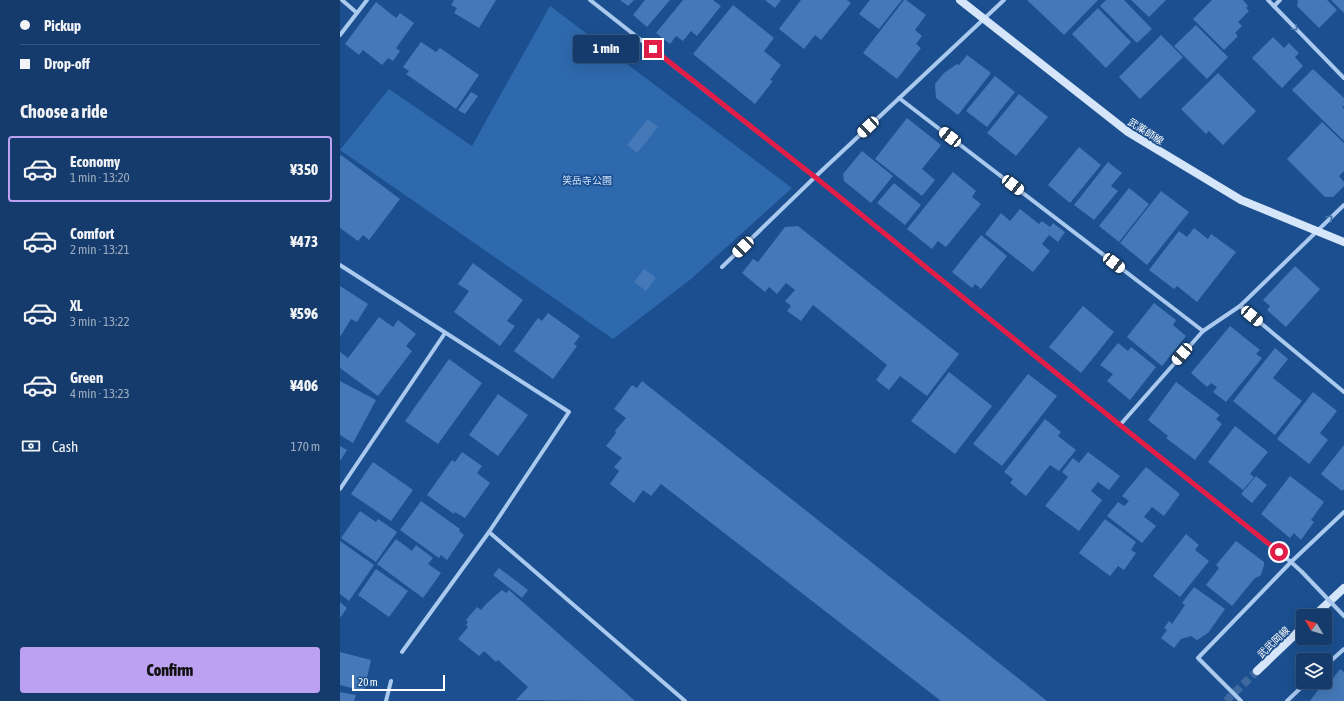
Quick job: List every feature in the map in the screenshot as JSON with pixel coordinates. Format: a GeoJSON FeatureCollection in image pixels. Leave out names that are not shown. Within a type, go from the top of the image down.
{"type":"FeatureCollection","features":[{"type":"Feature","properties":{"kind":"street"},"geometry":{"type":"LineString","coordinates":[[342,0],[357,13]]}},
{"type":"Feature","properties":{"kind":"street"},"geometry":{"type":"LineString","coordinates":[[340,35],[367,0]]}},
{"type":"Feature","properties":{"kind":"street"},"geometry":{"type":"LineString","coordinates":[[590,0],[815,177],[1291,562],[1344,616]]}},
{"type":"Feature","properties":{"kind":"street","name":"武薬師線"},"geometry":{"type":"LineString","coordinates":[[960,0],[1128,132],[1241,200],[1344,242]]}},
{"type":"Feature","properties":{"kind":"street"},"geometry":{"type":"LineString","coordinates":[[722,267],[815,177],[1004,0]]}},
{"type":"Feature","properties":{"kind":"street"},"geometry":{"type":"LineString","coordinates":[[1268,0],[1344,78]]}},
{"type":"Feature","properties":{"kind":"street"},"geometry":{"type":"LineString","coordinates":[[1274,6],[1280,0]]}},
{"type":"Feature","properties":{"kind":"street"},"geometry":{"type":"LineString","coordinates":[[899,98],[1202,331]]}},
{"type":"Feature","properties":{"kind":"street"},"geometry":{"type":"LineString","coordinates":[[1120,425],[1202,331],[1240,306],[1344,205]]}},
{"type":"Feature","properties":{"kind":"street"},"geometry":{"type":"LineString","coordinates":[[340,265],[569,412],[489,532],[402,652]]}},
{"type":"Feature","properties":{"kind":"street"},"geometry":{"type":"LineString","coordinates":[[1240,306],[1344,392]]}},
{"type":"Feature","properties":{"kind":"street"},"geometry":{"type":"LineString","coordinates":[[340,489],[445,333]]}},
{"type":"Feature","properties":{"kind":"street"},"geometry":{"type":"LineString","coordinates":[[1241,701],[1198,658],[1291,562],[1344,512]]}},
{"type":"Feature","properties":{"kind":"street"},"geometry":{"type":"LineString","coordinates":[[489,532],[685,701]]}},
{"type":"Feature","properties":{"kind":"street"},"geometry":{"type":"LineString","coordinates":[[1322,609],[1344,588]]}},
{"type":"Feature","properties":{"kind":"street","name":"武武岡線"},"geometry":{"type":"LineString","coordinates":[[1257,671],[1296,634]]}},
{"type":"Feature","properties":{"kind":"street"},"geometry":{"type":"LineString","coordinates":[[1332,660],[1344,649]]}},
{"type":"Feature","properties":{"kind":"street"},"geometry":{"type":"LineString","coordinates":[[386,701],[391,681]]}},
{"type":"Feature","properties":{"kind":"street"},"geometry":{"type":"LineString","coordinates":[[1287,701],[1300,689]]}},
{"type":"Feature","properties":{"kind":"green space","name":"笑岳寺公園"},"geometry":{"type":"Polygon","coordinates":[[[550,6],[792,188],[691,279],[613,339],[340,150],[389,89],[472,146],[550,6]]]}},
{"type":"Feature","properties":{"kind":"building"},"geometry":{"type":"Polygon","coordinates":[[[454,0],[496,0],[479,28],[454,13],[457,8],[451,5],[454,0]]]}},
{"type":"Feature","properties":{"kind":"building"},"geometry":{"type":"Polygon","coordinates":[[[620,0],[634,0],[628,6],[620,0]]]}},
{"type":"Feature","properties":{"kind":"building"},"geometry":{"type":"Polygon","coordinates":[[[645,0],[670,0],[647,27],[633,15],[645,0]]]}},
{"type":"Feature","properties":{"kind":"building"},"geometry":{"type":"Polygon","coordinates":[[[683,0],[713,0],[721,6],[697,36],[691,31],[683,41],[676,36],[670,44],[656,33],[683,0]]]}},
{"type":"Feature","properties":{"kind":"building"},"geometry":{"type":"Polygon","coordinates":[[[765,0],[781,0],[775,8],[765,0]]]}},
{"type":"Feature","properties":{"kind":"building"},"geometry":{"type":"Polygon","coordinates":[[[801,0],[847,0],[851,3],[821,40],[815,35],[804,49],[779,29],[801,0]]]}},
{"type":"Feature","properties":{"kind":"building"},"geometry":{"type":"Polygon","coordinates":[[[870,0],[902,0],[879,29],[859,14],[870,0]]]}},
{"type":"Feature","properties":{"kind":"building"},"geometry":{"type":"Polygon","coordinates":[[[904,0],[926,15],[915,30],[922,36],[916,44],[921,48],[897,79],[863,53],[904,0]]]}},
{"type":"Feature","properties":{"kind":"building"},"geometry":{"type":"Polygon","coordinates":[[[1027,0],[1098,0],[1064,35],[1027,0]]]}},
{"type":"Feature","properties":{"kind":"building"},"geometry":{"type":"Polygon","coordinates":[[[1106,0],[1124,0],[1152,29],[1137,43],[1100,6],[1106,0]]]}},
{"type":"Feature","properties":{"kind":"building"},"geometry":{"type":"Polygon","coordinates":[[[1131,0],[1166,0],[1149,17],[1131,0]]]}},
{"type":"Feature","properties":{"kind":"building"},"geometry":{"type":"Polygon","coordinates":[[[1212,0],[1243,0],[1248,6],[1246,8],[1249,11],[1238,22],[1242,26],[1235,33],[1238,36],[1224,50],[1193,19],[1212,0]]]}},
{"type":"Feature","properties":{"kind":"building"},"geometry":{"type":"Polygon","coordinates":[[[1298,0],[1327,0],[1337,10],[1319,28],[1297,6],[1298,0]]]}},
{"type":"Feature","properties":{"kind":"building"},"geometry":{"type":"Polygon","coordinates":[[[1331,0],[1344,0],[1344,13],[1331,0]]]}},
{"type":"Feature","properties":{"kind":"building"},"geometry":{"type":"Polygon","coordinates":[[[376,2],[396,18],[400,13],[414,23],[396,48],[400,51],[393,61],[388,58],[382,65],[363,50],[359,55],[345,44],[376,2]]]}},
{"type":"Feature","properties":{"kind":"building"},"geometry":{"type":"Polygon","coordinates":[[[733,5],[774,38],[764,51],[781,65],[770,80],[773,81],[755,104],[693,54],[733,5]]]}},
{"type":"Feature","properties":{"kind":"building"},"geometry":{"type":"Polygon","coordinates":[[[1098,8],[1131,42],[1106,68],[1072,34],[1098,8]]]}},
{"type":"Feature","properties":{"kind":"building"},"geometry":{"type":"Polygon","coordinates":[[[1196,25],[1228,57],[1207,79],[1174,46],[1196,25]]]}},
{"type":"Feature","properties":{"kind":"building"},"geometry":{"type":"Polygon","coordinates":[[[1161,35],[1183,57],[1140,99],[1119,77],[1161,35]]]}},
{"type":"Feature","properties":{"kind":"building"},"geometry":{"type":"Polygon","coordinates":[[[1273,37],[1284,48],[1289,43],[1299,53],[1295,57],[1303,66],[1282,88],[1252,58],[1273,37]]]}},
{"type":"Feature","properties":{"kind":"building"},"geometry":{"type":"Polygon","coordinates":[[[421,42],[436,52],[440,48],[479,75],[456,109],[406,74],[409,71],[403,67],[421,42]]]}},
{"type":"Feature","properties":{"kind":"building"},"geometry":{"type":"Polygon","coordinates":[[[967,55],[991,73],[958,115],[936,98],[935,84],[944,73],[957,64],[959,65],[967,55]]]}},
{"type":"Feature","properties":{"kind":"building"},"geometry":{"type":"Polygon","coordinates":[[[1313,69],[1344,98],[1344,106],[1342,107],[1344,109],[1344,141],[1292,90],[1313,69]]]}},
{"type":"Feature","properties":{"kind":"building"},"geometry":{"type":"Polygon","coordinates":[[[1218,73],[1256,111],[1223,145],[1209,131],[1206,134],[1181,109],[1218,73]]]}},
{"type":"Feature","properties":{"kind":"building"},"geometry":{"type":"Polygon","coordinates":[[[995,76],[1015,92],[987,127],[966,111],[995,76]]]}},
{"type":"Feature","properties":{"kind":"building"},"geometry":{"type":"Polygon","coordinates":[[[471,92],[478,96],[465,114],[458,110],[471,92]]]}},
{"type":"Feature","properties":{"kind":"building"},"geometry":{"type":"Polygon","coordinates":[[[1019,94],[1048,117],[1016,156],[987,133],[1019,94]]]}},
{"type":"Feature","properties":{"kind":"building"},"geometry":{"type":"Polygon","coordinates":[[[907,118],[941,145],[922,169],[935,180],[922,196],[875,159],[907,118]]]}},
{"type":"Feature","properties":{"kind":"building"},"geometry":{"type":"Polygon","coordinates":[[[648,119],[658,127],[637,153],[627,145],[648,119]]]}},
{"type":"Feature","properties":{"kind":"building"},"geometry":{"type":"Polygon","coordinates":[[[1322,122],[1344,143],[1344,171],[1339,176],[1344,182],[1344,186],[1333,197],[1325,197],[1287,159],[1322,122]]]}},
{"type":"Feature","properties":{"kind":"building"},"geometry":{"type":"Polygon","coordinates":[[[1079,147],[1101,165],[1070,203],[1048,185],[1079,147]]]}},
{"type":"Feature","properties":{"kind":"building"},"geometry":{"type":"Polygon","coordinates":[[[862,151],[893,176],[871,203],[844,181],[843,174],[862,151]]]}},
{"type":"Feature","properties":{"kind":"building"},"geometry":{"type":"Polygon","coordinates":[[[341,155],[400,199],[369,240],[363,235],[358,241],[340,228],[341,155]]]}},
{"type":"Feature","properties":{"kind":"building"},"geometry":{"type":"Polygon","coordinates":[[[1108,162],[1122,173],[1111,186],[1118,191],[1094,220],[1074,205],[1108,162]]]}},
{"type":"Feature","properties":{"kind":"building"},"geometry":{"type":"Polygon","coordinates":[[[953,172],[976,191],[972,197],[981,204],[946,247],[938,241],[932,249],[907,229],[953,172]]]}},
{"type":"Feature","properties":{"kind":"building"},"geometry":{"type":"Polygon","coordinates":[[[894,183],[921,205],[905,225],[877,203],[894,183]]]}},
{"type":"Feature","properties":{"kind":"building"},"geometry":{"type":"Polygon","coordinates":[[[1129,188],[1149,204],[1119,242],[1099,226],[1129,188]]]}},
{"type":"Feature","properties":{"kind":"building"},"geometry":{"type":"Polygon","coordinates":[[[1161,191],[1189,212],[1147,265],[1120,243],[1161,191]]]}},
{"type":"Feature","properties":{"kind":"building"},"geometry":{"type":"Polygon","coordinates":[[[1020,209],[1039,224],[1042,221],[1050,227],[1053,223],[1065,232],[1058,242],[1049,235],[1042,244],[1050,251],[1033,272],[985,234],[1001,213],[1010,221],[1020,209]]]}},
{"type":"Feature","properties":{"kind":"building"},"geometry":{"type":"Polygon","coordinates":[[[798,226],[959,354],[927,396],[900,376],[889,390],[876,380],[887,365],[813,305],[801,321],[787,311],[791,306],[785,301],[795,290],[786,283],[777,294],[769,287],[765,292],[742,273],[753,259],[758,262],[785,227],[798,226]]]}},
{"type":"Feature","properties":{"kind":"building"},"geometry":{"type":"Polygon","coordinates":[[[1194,228],[1208,239],[1211,234],[1236,252],[1197,302],[1177,286],[1174,289],[1149,270],[1179,231],[1187,237],[1194,228]]]}},
{"type":"Feature","properties":{"kind":"building"},"geometry":{"type":"Polygon","coordinates":[[[981,235],[1007,256],[981,289],[975,284],[972,288],[952,272],[981,235]]]}},
{"type":"Feature","properties":{"kind":"building"},"geometry":{"type":"Polygon","coordinates":[[[473,263],[523,300],[507,321],[515,326],[500,346],[454,312],[469,291],[458,284],[473,263]]]}},
{"type":"Feature","properties":{"kind":"building"},"geometry":{"type":"Polygon","coordinates":[[[1295,266],[1320,289],[1286,327],[1267,310],[1270,306],[1263,300],[1295,266]]]}},
{"type":"Feature","properties":{"kind":"building"},"geometry":{"type":"Polygon","coordinates":[[[644,269],[656,278],[646,291],[634,282],[644,269]]]}},
{"type":"Feature","properties":{"kind":"building"},"geometry":{"type":"Polygon","coordinates":[[[340,286],[368,304],[357,322],[351,319],[340,337],[340,286]]]}},
{"type":"Feature","properties":{"kind":"building"},"geometry":{"type":"Polygon","coordinates":[[[1154,303],[1176,320],[1173,325],[1186,336],[1162,366],[1127,337],[1154,303]]]}},
{"type":"Feature","properties":{"kind":"building"},"geometry":{"type":"Polygon","coordinates":[[[1083,306],[1114,332],[1081,373],[1049,347],[1083,306]]]}},
{"type":"Feature","properties":{"kind":"building"},"geometry":{"type":"Polygon","coordinates":[[[548,313],[580,336],[574,344],[577,346],[553,379],[514,351],[538,318],[542,321],[548,313]]]}},
{"type":"Feature","properties":{"kind":"building"},"geometry":{"type":"Polygon","coordinates":[[[379,317],[393,327],[398,320],[416,334],[406,346],[412,351],[378,396],[340,368],[340,352],[348,358],[342,366],[379,317]]]}},
{"type":"Feature","properties":{"kind":"building"},"geometry":{"type":"Polygon","coordinates":[[[1230,326],[1260,350],[1256,354],[1262,358],[1226,402],[1213,392],[1217,387],[1211,383],[1207,387],[1191,373],[1230,326]]]}},
{"type":"Feature","properties":{"kind":"building"},"geometry":{"type":"Polygon","coordinates":[[[1118,343],[1128,351],[1131,347],[1156,367],[1130,400],[1107,381],[1113,374],[1100,365],[1118,343]]]}},
{"type":"Feature","properties":{"kind":"building"},"geometry":{"type":"Polygon","coordinates":[[[1275,348],[1288,359],[1273,378],[1302,401],[1275,435],[1233,401],[1275,348]]]}},
{"type":"Feature","properties":{"kind":"building"},"geometry":{"type":"Polygon","coordinates":[[[449,359],[482,383],[438,444],[405,421],[449,359]]]}},
{"type":"Feature","properties":{"kind":"building"},"geometry":{"type":"Polygon","coordinates":[[[949,372],[992,406],[955,454],[911,421],[949,372]]]}},
{"type":"Feature","properties":{"kind":"building"},"geometry":{"type":"Polygon","coordinates":[[[1028,374],[1057,396],[1002,466],[973,444],[1028,374]]]}},
{"type":"Feature","properties":{"kind":"building"},"geometry":{"type":"Polygon","coordinates":[[[340,381],[376,400],[353,443],[340,435],[340,381]]]}},
{"type":"Feature","properties":{"kind":"building"},"geometry":{"type":"Polygon","coordinates":[[[642,381],[1047,701],[941,701],[661,484],[651,496],[643,490],[634,503],[610,484],[619,471],[614,467],[622,458],[606,446],[616,433],[615,431],[626,418],[614,409],[632,385],[637,388],[642,381]]]}},
{"type":"Feature","properties":{"kind":"building"},"geometry":{"type":"Polygon","coordinates":[[[1176,382],[1220,415],[1216,419],[1222,424],[1195,460],[1166,438],[1168,436],[1148,420],[1176,382]]]}},
{"type":"Feature","properties":{"kind":"building"},"geometry":{"type":"Polygon","coordinates":[[[1313,392],[1337,411],[1320,433],[1328,440],[1309,464],[1277,439],[1313,392]]]}},
{"type":"Feature","properties":{"kind":"building"},"geometry":{"type":"Polygon","coordinates":[[[498,394],[528,415],[498,456],[469,435],[498,394]]]}},
{"type":"Feature","properties":{"kind":"building"},"geometry":{"type":"Polygon","coordinates":[[[1045,419],[1061,432],[1058,436],[1076,450],[1059,471],[1050,465],[1026,496],[1010,483],[1013,479],[1004,472],[1045,419]]]}},
{"type":"Feature","properties":{"kind":"building"},"geometry":{"type":"Polygon","coordinates":[[[1235,426],[1268,452],[1250,474],[1254,477],[1243,490],[1208,462],[1235,426]]]}},
{"type":"Feature","properties":{"kind":"building"},"geometry":{"type":"Polygon","coordinates":[[[1344,445],[1344,489],[1342,491],[1321,474],[1344,445]]]}},
{"type":"Feature","properties":{"kind":"building"},"geometry":{"type":"Polygon","coordinates":[[[340,446],[347,450],[340,461],[340,446]]]}},
{"type":"Feature","properties":{"kind":"building"},"geometry":{"type":"Polygon","coordinates":[[[462,452],[482,466],[477,473],[490,483],[465,518],[455,512],[454,514],[427,495],[452,460],[455,462],[462,452]]]}},
{"type":"Feature","properties":{"kind":"building"},"geometry":{"type":"Polygon","coordinates":[[[1088,452],[1120,476],[1109,490],[1098,482],[1091,491],[1102,500],[1079,531],[1045,506],[1068,477],[1062,472],[1073,458],[1079,463],[1088,452]]]}},
{"type":"Feature","properties":{"kind":"building"},"geometry":{"type":"Polygon","coordinates":[[[373,462],[413,490],[391,521],[351,494],[373,462]]]}},
{"type":"Feature","properties":{"kind":"building"},"geometry":{"type":"Polygon","coordinates":[[[1146,467],[1180,494],[1164,516],[1152,507],[1144,517],[1156,526],[1142,543],[1107,516],[1118,502],[1124,506],[1129,501],[1122,496],[1146,467]]]}},
{"type":"Feature","properties":{"kind":"building"},"geometry":{"type":"Polygon","coordinates":[[[1256,476],[1267,485],[1252,503],[1241,494],[1256,476]]]}},
{"type":"Feature","properties":{"kind":"building"},"geometry":{"type":"Polygon","coordinates":[[[1290,476],[1324,502],[1311,520],[1314,522],[1301,540],[1294,533],[1290,538],[1261,514],[1290,476]]]}},
{"type":"Feature","properties":{"kind":"building"},"geometry":{"type":"Polygon","coordinates":[[[421,501],[460,529],[459,531],[464,535],[447,560],[441,555],[439,558],[400,530],[421,501]]]}},
{"type":"Feature","properties":{"kind":"building"},"geometry":{"type":"Polygon","coordinates":[[[360,511],[376,522],[378,519],[397,532],[376,562],[341,538],[360,511]]]}},
{"type":"Feature","properties":{"kind":"building"},"geometry":{"type":"Polygon","coordinates":[[[1105,519],[1136,542],[1131,550],[1136,553],[1124,570],[1118,566],[1110,576],[1079,553],[1105,519]]]}},
{"type":"Feature","properties":{"kind":"building"},"geometry":{"type":"Polygon","coordinates":[[[1186,534],[1199,545],[1195,550],[1209,561],[1180,597],[1153,576],[1186,534]]]}},
{"type":"Feature","properties":{"kind":"building"},"geometry":{"type":"Polygon","coordinates":[[[396,539],[412,551],[416,545],[433,558],[428,564],[441,573],[423,598],[377,564],[396,539]]]}},
{"type":"Feature","properties":{"kind":"building"},"geometry":{"type":"Polygon","coordinates":[[[340,541],[374,565],[349,601],[340,594],[340,541]]]}},
{"type":"Feature","properties":{"kind":"building"},"geometry":{"type":"Polygon","coordinates":[[[1236,541],[1264,562],[1264,565],[1261,575],[1254,579],[1232,606],[1206,585],[1219,568],[1216,565],[1236,541]]]}},
{"type":"Feature","properties":{"kind":"building"},"geometry":{"type":"Polygon","coordinates":[[[499,568],[528,590],[522,598],[493,575],[499,568]]]}},
{"type":"Feature","properties":{"kind":"building"},"geometry":{"type":"Polygon","coordinates":[[[376,569],[408,591],[389,617],[358,595],[376,569]]]}},
{"type":"Feature","properties":{"kind":"building"},"geometry":{"type":"Polygon","coordinates":[[[1194,587],[1225,609],[1208,633],[1197,640],[1191,636],[1181,639],[1174,648],[1161,638],[1167,630],[1164,628],[1169,621],[1172,624],[1185,605],[1182,603],[1194,587]]]}},
{"type":"Feature","properties":{"kind":"building"},"geometry":{"type":"Polygon","coordinates":[[[502,590],[506,593],[509,590],[635,701],[516,700],[528,687],[498,660],[496,662],[484,651],[479,656],[458,639],[468,627],[466,625],[468,622],[466,620],[477,607],[481,610],[502,590]]]}},
{"type":"Feature","properties":{"kind":"building"},"geometry":{"type":"Polygon","coordinates":[[[340,602],[347,608],[340,618],[340,602]]]}},
{"type":"Feature","properties":{"kind":"building"},"geometry":{"type":"Polygon","coordinates":[[[340,652],[371,660],[364,691],[340,685],[340,652]]]}},
{"type":"Feature","properties":{"kind":"building"},"geometry":{"type":"Polygon","coordinates":[[[1340,669],[1344,672],[1344,701],[1310,701],[1319,689],[1332,689],[1332,680],[1340,669]]]}},
{"type":"Feature","properties":{"kind":"building"},"geometry":{"type":"Polygon","coordinates":[[[340,692],[356,695],[354,701],[340,701],[340,692]]]}},
{"type":"Feature","properties":{"kind":"tunnel"},"geometry":{"type":"LineString","coordinates":[[1226,701],[1257,671]]}},
{"type":"Feature","properties":{"kind":"route"},"geometry":{"type":"LineString","coordinates":[[653,49],[815,177],[1279,552]]}}]}
